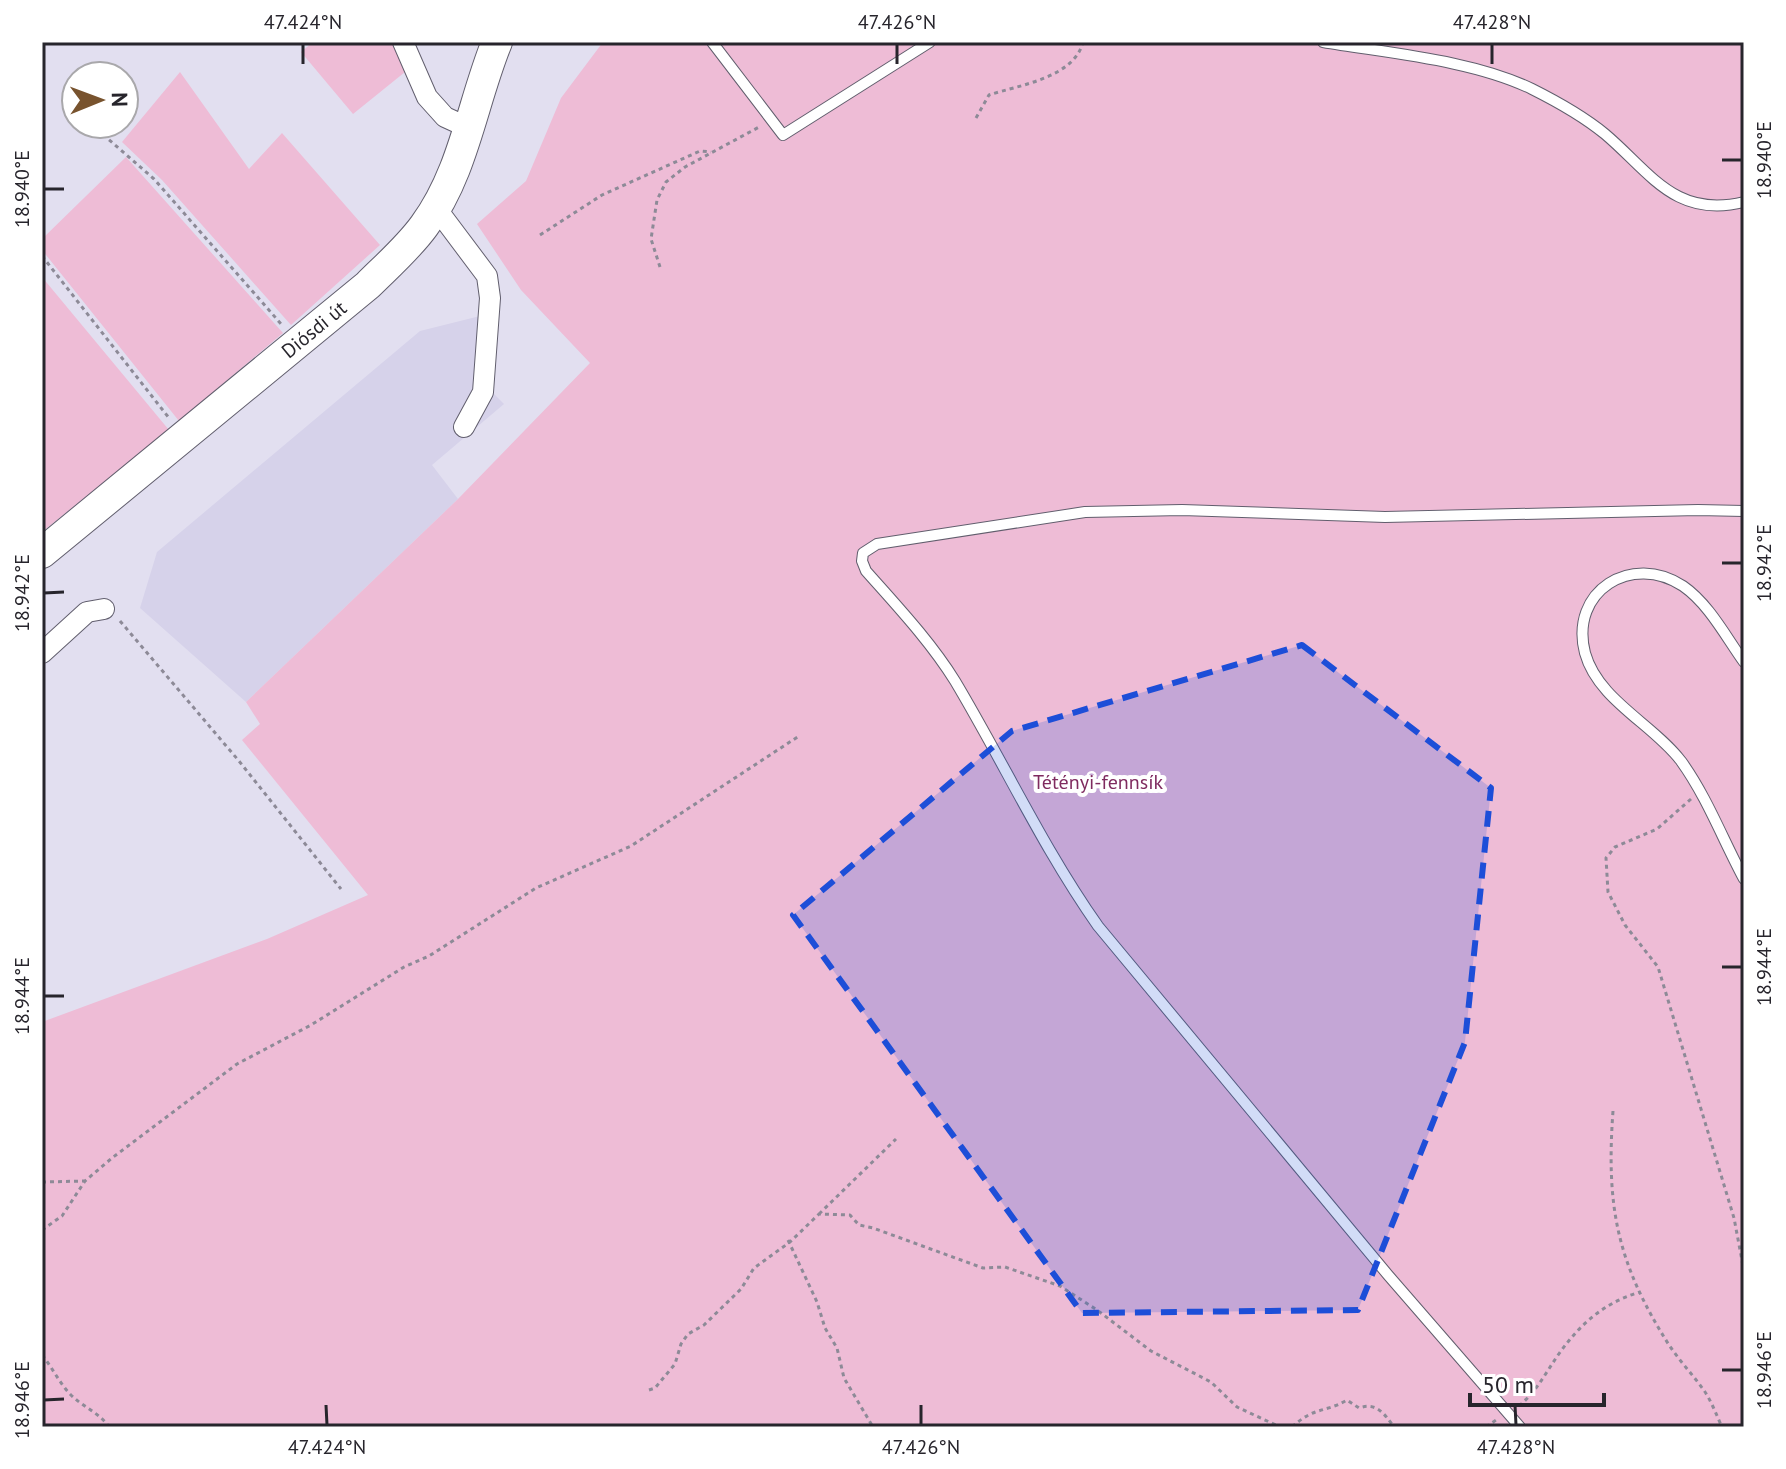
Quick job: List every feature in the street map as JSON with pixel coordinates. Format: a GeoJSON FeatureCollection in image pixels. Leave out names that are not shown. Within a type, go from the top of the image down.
{"type":"FeatureCollection","features":[{"type":"Feature","properties":{"kind":"main road","name":"Diósdi út"},"geometry":{"type":"LineString","coordinates":[[42,553],[368,285],[408,245],[436,208],[457,164],[497,42]]}},
{"type":"Feature","properties":{"kind":"street"},"geometry":{"type":"LineString","coordinates":[[403,42],[427,97],[445,117],[469,128]]}},
{"type":"Feature","properties":{"kind":"street"},"geometry":{"type":"LineString","coordinates":[[436,208],[487,276],[490,298],[483,392],[464,427]]}},
{"type":"Feature","properties":{"kind":"street"},"geometry":{"type":"LineString","coordinates":[[42,653],[87,612],[104,609]]}},
{"type":"Feature","properties":{"kind":"lane"},"geometry":{"type":"LineString","coordinates":[[712,42],[783,135],[930,42]]}},
{"type":"Feature","properties":{"kind":"lane"},"geometry":{"type":"LineString","coordinates":[[1323,42],[1472,69],[1529,87],[1603,132],[1659,187],[1680,199],[1704,206],[1744,202]]}},
{"type":"Feature","properties":{"kind":"lane"},"geometry":{"type":"LineString","coordinates":[[1520,1427],[1388,1275],[1098,926],[1068,883],[955,681],[926,639],[866,571],[863,553],[877,544],[1085,512],[1182,510],[1385,517],[1744,511]]}},
{"type":"Feature","properties":{"kind":"lane"},"geometry":{"type":"LineString","coordinates":[[1744,662],[1705,607],[1684,587],[1665,577],[1650,573],[1620,577],[1607,583],[1594,597],[1586,613],[1583,632],[1585,652],[1593,672],[1610,694],[1666,742],[1700,792],[1744,879]]}},
{"type":"Feature","properties":{"kind":"path"},"geometry":{"type":"LineString","coordinates":[[976,118],[989,95],[1068,66],[1081,51],[1083,42]]}},
{"type":"Feature","properties":{"kind":"path"},"geometry":{"type":"LineString","coordinates":[[660,267],[651,239],[657,200],[666,182],[711,152],[772,121]]}},
{"type":"Feature","properties":{"kind":"path"},"geometry":{"type":"LineString","coordinates":[[109,140],[154,179],[298,343]]}},
{"type":"Feature","properties":{"kind":"path"},"geometry":{"type":"LineString","coordinates":[[540,235],[602,195],[700,151],[711,152]]}},
{"type":"Feature","properties":{"kind":"path"},"geometry":{"type":"LineString","coordinates":[[42,256],[185,436]]}},
{"type":"Feature","properties":{"kind":"path"},"geometry":{"type":"LineString","coordinates":[[104,609],[117,617],[239,761],[341,889]]}},
{"type":"Feature","properties":{"kind":"path"},"geometry":{"type":"LineString","coordinates":[[42,1230],[62,1216],[85,1181],[237,1064],[277,1044],[404,967],[429,956],[536,888],[631,846],[799,736]]}},
{"type":"Feature","properties":{"kind":"path"},"geometry":{"type":"LineString","coordinates":[[1700,792],[1657,829],[1615,847],[1606,858],[1608,892],[1625,925],[1658,967],[1734,1218],[1744,1271]]}},
{"type":"Feature","properties":{"kind":"path"},"geometry":{"type":"LineString","coordinates":[[1613,1111],[1609,1161],[1615,1225],[1629,1273],[1670,1346],[1705,1391],[1722,1427]]}},
{"type":"Feature","properties":{"kind":"path"},"geometry":{"type":"LineString","coordinates":[[649,1390],[655,1388],[675,1364],[688,1334],[704,1325],[741,1289],[754,1268],[819,1214],[896,1139]]}},
{"type":"Feature","properties":{"kind":"path"},"geometry":{"type":"LineString","coordinates":[[42,1182],[85,1181]]}},
{"type":"Feature","properties":{"kind":"path"},"geometry":{"type":"LineString","coordinates":[[819,1214],[850,1215],[859,1225],[983,1268],[1005,1267],[1060,1286],[1151,1351],[1211,1382],[1237,1407],[1280,1427]]}},
{"type":"Feature","properties":{"kind":"path"},"geometry":{"type":"LineString","coordinates":[[789,1241],[817,1302],[825,1328],[837,1348],[844,1378],[873,1427]]}},
{"type":"Feature","properties":{"kind":"path"},"geometry":{"type":"LineString","coordinates":[[1486,1427],[1509,1415],[1535,1392],[1561,1351],[1587,1320],[1617,1299],[1640,1292]]}},
{"type":"Feature","properties":{"kind":"path"},"geometry":{"type":"LineString","coordinates":[[42,1355],[68,1392],[87,1409],[101,1415],[109,1427]]}},
{"type":"Feature","properties":{"kind":"path"},"geometry":{"type":"LineString","coordinates":[[1292,1427],[1310,1412],[1347,1400],[1359,1408],[1369,1404],[1375,1406],[1394,1427]]}},
{"type":"Feature","properties":{"kind":"highlighted area"},"geometry":{"type":"Polygon","coordinates":[[[1302,645],[1491,788],[1465,1042],[1358,1310],[1082,1313],[793,915],[1012,731],[1302,645]]]}},
{"type":"Feature","properties":{"kind":"shaded area"},"geometry":{"type":"Polygon","coordinates":[[[492,313],[490,390],[504,404],[432,465],[458,499],[246,702],[140,608],[157,552],[420,331],[492,313]]]}},
{"type":"Feature","properties":{"kind":"green space"},"geometry":{"type":"Polygon","coordinates":[[[313,42],[396,42],[405,72],[353,114],[301,52],[313,42]]]}},
{"type":"Feature","properties":{"kind":"green space","name":"Tétényi-fennsík"},"geometry":{"type":"Polygon","coordinates":[[[603,42],[1744,42],[1744,1427],[42,1427],[42,1022],[267,939],[368,895],[242,740],[260,724],[246,702],[458,499],[590,363],[521,290],[477,224],[526,181],[561,98],[603,42]]]}},
{"type":"Feature","properties":{"kind":"green space"},"geometry":{"type":"Polygon","coordinates":[[[180,72],[249,169],[282,133],[380,245],[291,325],[162,180],[122,142],[140,140],[140,120],[180,72]]]}},
{"type":"Feature","properties":{"kind":"green space"},"geometry":{"type":"Polygon","coordinates":[[[126,157],[283,333],[179,421],[42,250],[42,239],[126,157]]]}},
{"type":"Feature","properties":{"kind":"green space"},"geometry":{"type":"Polygon","coordinates":[[[42,277],[169,430],[42,532],[42,277]]]}}]}
